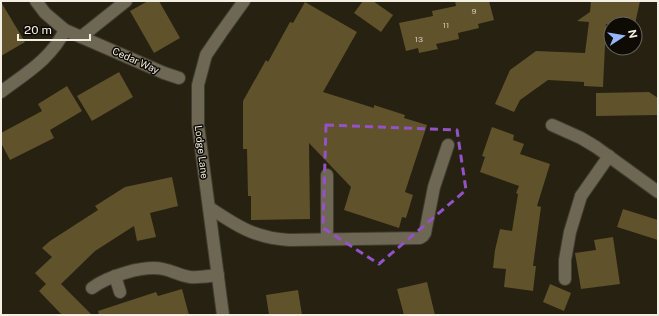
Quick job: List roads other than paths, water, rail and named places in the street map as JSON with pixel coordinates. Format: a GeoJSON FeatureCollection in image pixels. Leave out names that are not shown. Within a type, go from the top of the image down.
{"type":"FeatureCollection","features":[{"type":"Feature","properties":{"kind":"street","name":"Cedar Way"},"geometry":{"type":"LineString","coordinates":[[36,1],[45,13],[65,30],[164,73],[179,78]]}},
{"type":"Feature","properties":{"kind":"street"},"geometry":{"type":"LineString","coordinates":[[81,37],[126,1]]}},
{"type":"Feature","properties":{"kind":"street","name":"Lodge Lane"},"geometry":{"type":"LineString","coordinates":[[223,315],[198,125],[198,85],[206,55],[244,1]]}},
{"type":"Feature","properties":{"kind":"street"},"geometry":{"type":"LineString","coordinates":[[1,92],[32,69],[46,56],[56,45],[65,30]]}},
{"type":"Feature","properties":{"kind":"street"},"geometry":{"type":"LineString","coordinates":[[552,125],[581,138],[609,156],[658,192]]}},
{"type":"Feature","properties":{"kind":"street"},"geometry":{"type":"LineString","coordinates":[[210,208],[239,226],[264,237],[289,240],[419,238],[423,236],[425,231],[434,187],[448,144]]}},
{"type":"Feature","properties":{"kind":"street"},"geometry":{"type":"LineString","coordinates":[[565,280],[565,260],[570,232],[581,196],[609,156]]}},
{"type":"Feature","properties":{"kind":"street"},"geometry":{"type":"LineString","coordinates":[[327,175],[327,239]]}},
{"type":"Feature","properties":{"kind":"street"},"geometry":{"type":"LineString","coordinates":[[92,288],[101,281],[136,271],[159,269],[190,277],[218,275]]}},
{"type":"Feature","properties":{"kind":"street"},"geometry":{"type":"LineString","coordinates":[[115,276],[120,292]]}}]}
